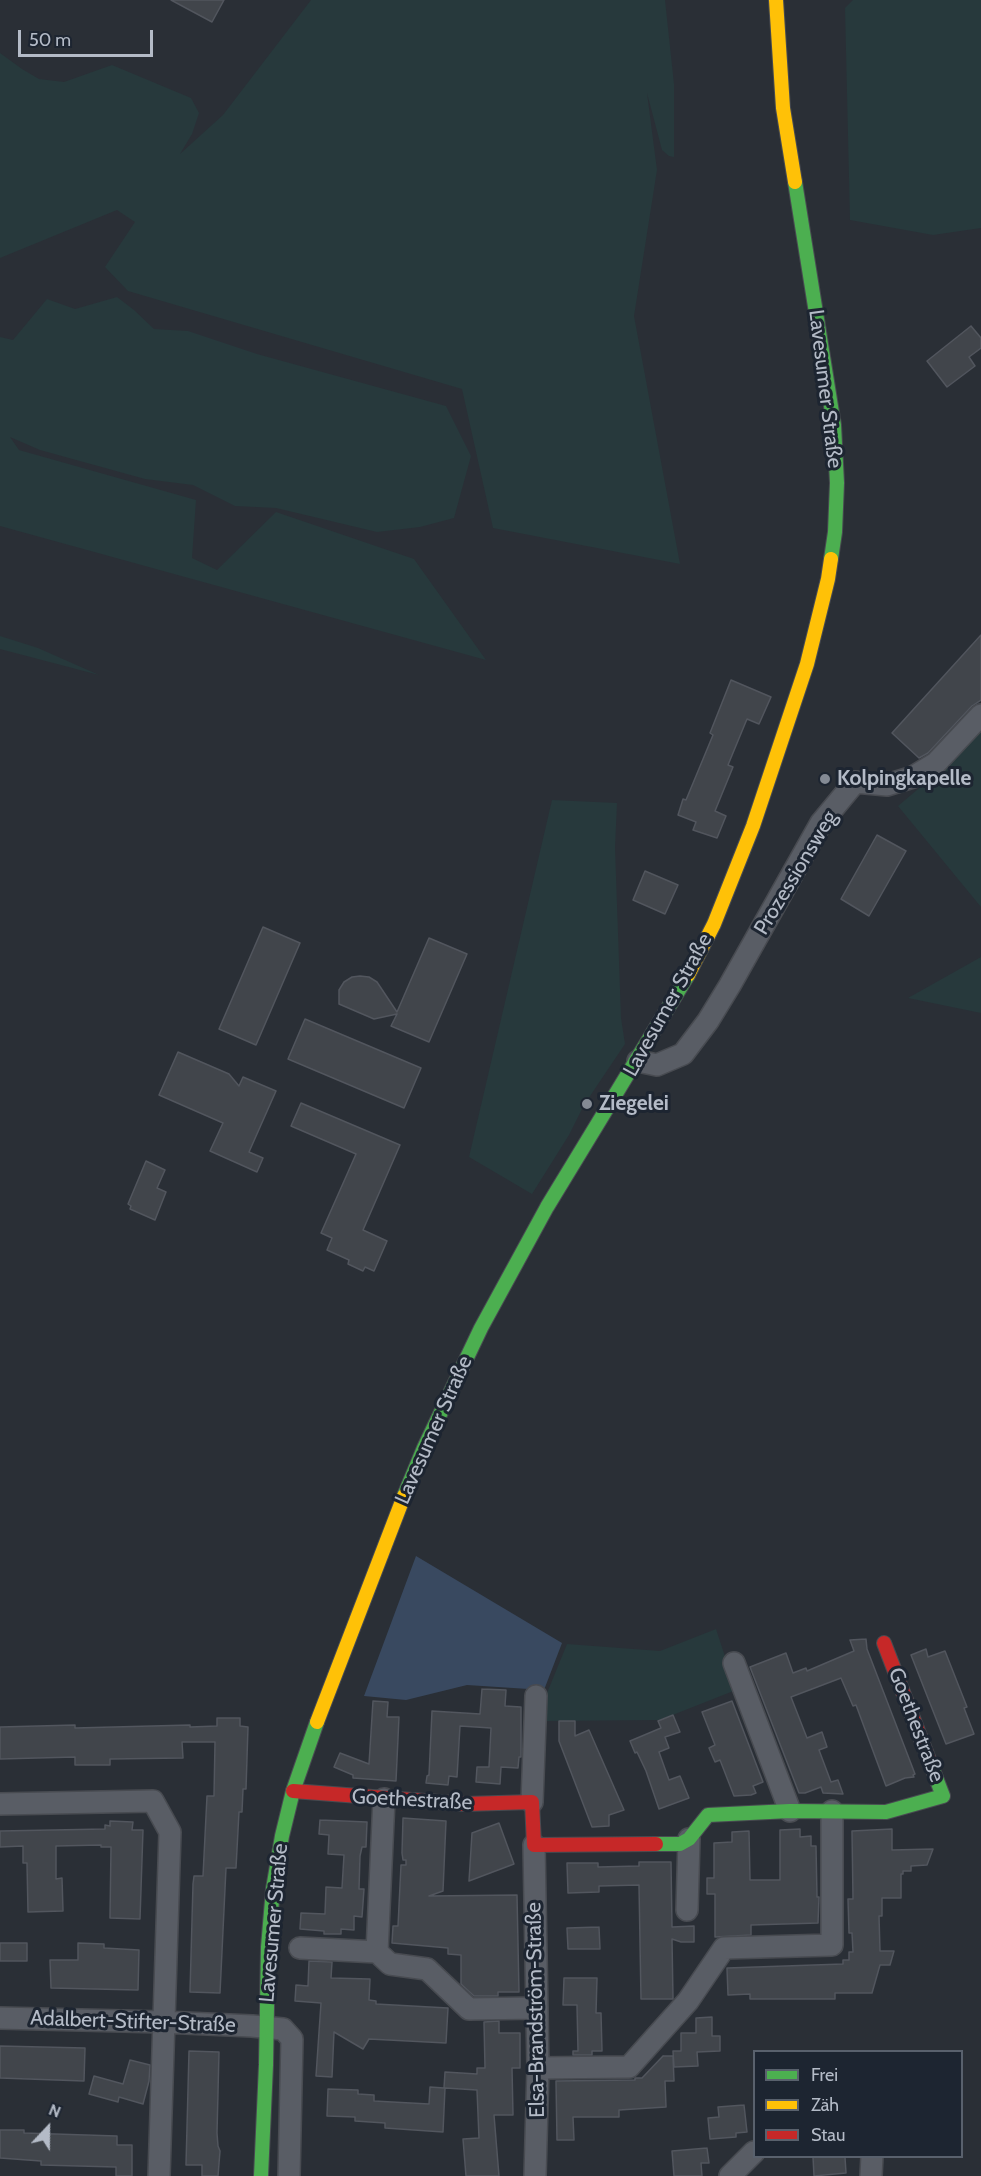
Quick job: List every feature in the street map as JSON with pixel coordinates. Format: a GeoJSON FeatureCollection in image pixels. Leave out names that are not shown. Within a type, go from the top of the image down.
{"type":"FeatureCollection","features":[{"type":"Feature","properties":{"kind":"street","name":"Lavesumer Straße"},"geometry":{"type":"LineString","coordinates":[[261,2176],[268,1947],[273,1889],[293,1791],[314,1728],[386,1541],[447,1398],[481,1328],[547,1207],[638,1061],[697,959],[714,924],[753,826],[807,664],[828,579],[835,532],[837,483],[834,425],[783,108],[776,0]]}},
{"type":"Feature","properties":{"kind":"street","name":"Prozessionsweg"},"geometry":{"type":"LineString","coordinates":[[638,1061],[657,1065],[683,1054],[708,1021],[730,986],[821,823],[855,782],[887,785],[913,777],[936,763],[981,715]]}},
{"type":"Feature","properties":{"kind":"street","name":"Goethestraße"},"geometry":{"type":"LineString","coordinates":[[689,1839],[708,1815],[790,1811],[886,1812],[943,1796],[884,1643]]}},
{"type":"Feature","properties":{"kind":"street"},"geometry":{"type":"LineString","coordinates":[[734,1663],[790,1811]]}},
{"type":"Feature","properties":{"kind":"street"},"geometry":{"type":"LineString","coordinates":[[536,1696],[532,1802],[534,1845],[680,1844],[689,1839]]}},
{"type":"Feature","properties":{"kind":"street","name":"Goethestraße"},"geometry":{"type":"LineString","coordinates":[[293,1791],[465,1804],[532,1802]]}},
{"type":"Feature","properties":{"kind":"street"},"geometry":{"type":"LineString","coordinates":[[377,1952],[384,1799]]}},
{"type":"Feature","properties":{"kind":"street"},"geometry":{"type":"LineString","coordinates":[[0,1804],[153,1800],[170,1832],[159,2176]]}},
{"type":"Feature","properties":{"kind":"street"},"geometry":{"type":"LineString","coordinates":[[538,2068],[629,2067],[688,2001],[724,1948],[832,1945],[832,1811]]}},
{"type":"Feature","properties":{"kind":"street"},"geometry":{"type":"LineString","coordinates":[[687,1910],[689,1839]]}},
{"type":"Feature","properties":{"kind":"street","name":"Elsa-Brandström-Straße"},"geometry":{"type":"LineString","coordinates":[[534,1845],[538,2068],[535,2176]]}},
{"type":"Feature","properties":{"kind":"street"},"geometry":{"type":"LineString","coordinates":[[300,1948],[377,1952],[390,1964],[427,1969],[470,2009],[537,2008]]}},
{"type":"Feature","properties":{"kind":"street","name":"Adalbert-Stifter-Straße"},"geometry":{"type":"LineString","coordinates":[[0,2018],[266,2027]]}},
{"type":"Feature","properties":{"kind":"street","name":"Lavesumer Straße"},"geometry":{"type":"LineString","coordinates":[[266,2027],[283,2029],[292,2039],[289,2176]]}},
{"type":"Feature","properties":{"kind":"street"},"geometry":{"type":"LineString","coordinates":[[730,2176],[753,2153]]}},
{"type":"Feature","properties":{"kind":"street"},"geometry":{"type":"LineString","coordinates":[[871,2176],[872,2158]]}},
{"type":"Feature","properties":{"kind":"shaded area"},"geometry":{"type":"Polygon","coordinates":[[[311,0],[665,0],[674,84],[674,157],[662,150],[647,93],[657,170],[634,316],[680,564],[493,528],[462,389],[128,291],[105,267],[135,222],[117,210],[0,258],[0,53],[39,79],[64,82],[112,65],[191,98],[199,113],[192,134],[180,154],[223,115],[311,0]]]}},
{"type":"Feature","properties":{"kind":"shaded area"},"geometry":{"type":"Polygon","coordinates":[[[853,0],[981,0],[981,228],[933,235],[850,220],[845,8],[853,0]]]}},
{"type":"Feature","properties":{"kind":"shaded area"},"geometry":{"type":"Polygon","coordinates":[[[117,297],[154,329],[188,331],[257,354],[446,406],[471,456],[454,518],[420,527],[377,532],[276,508],[235,506],[193,485],[145,479],[40,450],[10,437],[19,450],[196,500],[192,558],[217,570],[276,512],[414,559],[486,660],[0,526],[0,337],[13,340],[47,299],[75,309],[117,297]]]}},
{"type":"Feature","properties":{"kind":"shaded area"},"geometry":{"type":"Polygon","coordinates":[[[0,636],[38,648],[99,675],[0,649],[0,636]]]}},
{"type":"Feature","properties":{"kind":"shaded area"},"geometry":{"type":"Polygon","coordinates":[[[981,729],[981,907],[898,806],[956,757],[981,729]]]}},
{"type":"Feature","properties":{"kind":"shaded area"},"geometry":{"type":"Polygon","coordinates":[[[552,800],[617,803],[615,848],[621,1018],[625,1044],[584,1105],[569,1135],[532,1194],[469,1157],[552,800]]]}},
{"type":"Feature","properties":{"kind":"shaded area"},"geometry":{"type":"Polygon","coordinates":[[[981,957],[981,1013],[908,998],[981,957]]]}},
{"type":"Feature","properties":{"kind":"shaded area"},"geometry":{"type":"Polygon","coordinates":[[[716,1629],[736,1690],[660,1720],[545,1721],[547,1693],[567,1644],[660,1651],[716,1629]]]}},
{"type":"Feature","properties":{"kind":"water"},"geometry":{"type":"Polygon","coordinates":[[[416,1556],[562,1643],[544,1690],[467,1685],[406,1700],[364,1696],[416,1556]]]}},
{"type":"Feature","properties":{"kind":"building"},"geometry":{"type":"Polygon","coordinates":[[[171,0],[224,0],[212,22],[171,0]]]}},
{"type":"Feature","properties":{"kind":"building"},"geometry":{"type":"Polygon","coordinates":[[[971,326],[981,338],[981,348],[969,357],[975,366],[947,387],[927,361],[971,326]]]}},
{"type":"Feature","properties":{"kind":"building"},"geometry":{"type":"Polygon","coordinates":[[[981,635],[981,700],[972,706],[928,753],[919,758],[892,733],[981,635]]]}},
{"type":"Feature","properties":{"kind":"building"},"geometry":{"type":"Polygon","coordinates":[[[731,680],[771,697],[759,724],[747,719],[728,765],[733,767],[715,811],[726,816],[717,838],[693,830],[696,822],[678,815],[683,799],[686,800],[713,735],[710,733],[731,680]]]}},
{"type":"Feature","properties":{"kind":"building"},"geometry":{"type":"Polygon","coordinates":[[[877,835],[906,851],[869,916],[841,899],[877,835]]]}},
{"type":"Feature","properties":{"kind":"building"},"geometry":{"type":"Polygon","coordinates":[[[645,871],[678,885],[665,914],[633,900],[645,871]]]}},
{"type":"Feature","properties":{"kind":"building"},"geometry":{"type":"Polygon","coordinates":[[[263,927],[300,943],[256,1045],[219,1029],[263,927]]]}},
{"type":"Feature","properties":{"kind":"building"},"geometry":{"type":"Polygon","coordinates":[[[429,938],[467,954],[429,1042],[391,1026],[397,1014],[374,1019],[339,1004],[339,990],[344,982],[352,977],[369,977],[377,982],[397,1012],[429,938]]]}},
{"type":"Feature","properties":{"kind":"building"},"geometry":{"type":"Polygon","coordinates":[[[305,1019],[421,1068],[404,1108],[288,1059],[305,1019]]]}},
{"type":"Feature","properties":{"kind":"building"},"geometry":{"type":"Polygon","coordinates":[[[178,1052],[229,1074],[239,1086],[243,1077],[276,1091],[249,1152],[263,1158],[257,1172],[210,1151],[223,1123],[159,1095],[178,1052]]]}},
{"type":"Feature","properties":{"kind":"building"},"geometry":{"type":"Polygon","coordinates":[[[301,1103],[400,1145],[363,1230],[387,1241],[374,1271],[365,1267],[363,1271],[348,1264],[349,1260],[327,1250],[332,1238],[321,1233],[356,1154],[291,1126],[301,1103]]]}},
{"type":"Feature","properties":{"kind":"building"},"geometry":{"type":"Polygon","coordinates":[[[146,1161],[165,1170],[157,1188],[166,1192],[155,1220],[130,1209],[131,1206],[128,1204],[146,1161]]]}},
{"type":"Feature","properties":{"kind":"building"},"geometry":{"type":"Polygon","coordinates":[[[866,1639],[867,1649],[915,1774],[914,1777],[905,1778],[886,1786],[856,1705],[853,1706],[841,1678],[791,1697],[807,1738],[822,1732],[827,1747],[819,1750],[831,1782],[838,1780],[843,1794],[823,1793],[821,1787],[799,1793],[750,1667],[786,1653],[793,1673],[806,1668],[807,1671],[854,1651],[850,1640],[866,1639]]]}},
{"type":"Feature","properties":{"kind":"building"},"geometry":{"type":"Polygon","coordinates":[[[926,1649],[928,1657],[945,1651],[967,1707],[964,1708],[974,1734],[946,1744],[911,1655],[926,1649]]]}},
{"type":"Feature","properties":{"kind":"building"},"geometry":{"type":"Polygon","coordinates":[[[482,1689],[506,1690],[505,1706],[521,1707],[521,1757],[519,1757],[518,1768],[501,1767],[500,1784],[476,1782],[477,1767],[489,1767],[491,1728],[460,1726],[457,1777],[449,1776],[448,1785],[426,1783],[429,1775],[432,1711],[480,1714],[482,1689]]]}},
{"type":"Feature","properties":{"kind":"building"},"geometry":{"type":"Polygon","coordinates":[[[373,1701],[388,1702],[387,1717],[399,1717],[396,1781],[353,1778],[353,1775],[334,1767],[340,1753],[369,1764],[373,1701]]]}},
{"type":"Feature","properties":{"kind":"building"},"geometry":{"type":"Polygon","coordinates":[[[732,1701],[763,1782],[753,1786],[756,1793],[751,1795],[734,1796],[720,1760],[715,1762],[709,1748],[715,1745],[702,1712],[732,1701]]]}},
{"type":"Feature","properties":{"kind":"building"},"geometry":{"type":"Polygon","coordinates":[[[673,1715],[680,1732],[665,1737],[669,1748],[659,1752],[669,1780],[680,1776],[689,1798],[659,1809],[646,1771],[630,1741],[661,1728],[658,1721],[673,1715]]]}},
{"type":"Feature","properties":{"kind":"building"},"geometry":{"type":"Polygon","coordinates":[[[217,1718],[240,1718],[240,1726],[248,1727],[246,1789],[243,1789],[242,1812],[239,1812],[236,1868],[226,1868],[220,1993],[190,1992],[193,1884],[194,1876],[203,1876],[207,1796],[214,1796],[215,1742],[182,1742],[183,1758],[110,1759],[110,1765],[75,1765],[75,1757],[0,1759],[0,1727],[217,1726],[217,1718]]]}},
{"type":"Feature","properties":{"kind":"building"},"geometry":{"type":"Polygon","coordinates":[[[559,1721],[575,1721],[575,1736],[589,1730],[624,1810],[609,1815],[609,1826],[592,1827],[559,1741],[559,1721]]]}},
{"type":"Feature","properties":{"kind":"building"},"geometry":{"type":"Polygon","coordinates":[[[403,1818],[446,1821],[443,1891],[429,1896],[517,1895],[519,1992],[498,1992],[498,1996],[474,1996],[461,1984],[461,1955],[448,1954],[448,1948],[392,1943],[393,1926],[398,1926],[401,1865],[406,1865],[402,1853],[403,1818]]]}},
{"type":"Feature","properties":{"kind":"building"},"geometry":{"type":"Polygon","coordinates":[[[320,1820],[367,1822],[366,1847],[362,1847],[360,1856],[359,1889],[364,1889],[362,1917],[354,1916],[354,1930],[341,1929],[341,1934],[324,1934],[324,1931],[300,1929],[301,1913],[325,1914],[326,1887],[342,1888],[344,1855],[328,1854],[329,1835],[319,1834],[320,1820]]]}},
{"type":"Feature","properties":{"kind":"building"},"geometry":{"type":"Polygon","coordinates":[[[110,1821],[133,1822],[132,1830],[143,1830],[140,1919],[110,1918],[111,1847],[101,1847],[101,1845],[56,1846],[56,1879],[62,1878],[63,1911],[28,1912],[27,1863],[23,1863],[23,1846],[0,1847],[0,1831],[105,1829],[105,1825],[110,1826],[110,1821]]]}},
{"type":"Feature","properties":{"kind":"building"},"geometry":{"type":"Polygon","coordinates":[[[499,1823],[514,1864],[469,1881],[472,1833],[499,1823]]]}},
{"type":"Feature","properties":{"kind":"building"},"geometry":{"type":"Polygon","coordinates":[[[800,1829],[800,1837],[811,1836],[811,1846],[816,1846],[818,1923],[751,1925],[751,1935],[715,1937],[715,1894],[707,1894],[707,1878],[714,1878],[714,1843],[732,1842],[732,1832],[749,1831],[750,1880],[780,1880],[780,1830],[800,1829]]]}},
{"type":"Feature","properties":{"kind":"building"},"geometry":{"type":"Polygon","coordinates":[[[892,1829],[892,1850],[933,1849],[927,1865],[911,1866],[911,1871],[903,1871],[901,1874],[901,1898],[882,1898],[882,1916],[879,1916],[880,1951],[894,1951],[890,1965],[880,1965],[872,1993],[835,1993],[835,1999],[750,1999],[750,1994],[728,1995],[727,1968],[843,1964],[843,1960],[849,1960],[849,1952],[853,1952],[852,1933],[849,1933],[848,1899],[853,1899],[852,1831],[892,1829]]]}},
{"type":"Feature","properties":{"kind":"building"},"geometry":{"type":"Polygon","coordinates":[[[639,1862],[671,1862],[672,1927],[694,1926],[694,1942],[672,1939],[673,1999],[641,1999],[639,1885],[599,1886],[599,1892],[568,1893],[567,1863],[598,1863],[598,1867],[639,1866],[639,1862]]]}},
{"type":"Feature","properties":{"kind":"building"},"geometry":{"type":"Polygon","coordinates":[[[599,1927],[600,1949],[568,1949],[567,1928],[599,1927]]]}},
{"type":"Feature","properties":{"kind":"building"},"geometry":{"type":"Polygon","coordinates":[[[0,1943],[27,1943],[27,1961],[0,1961],[0,1943]]]}},
{"type":"Feature","properties":{"kind":"building"},"geometry":{"type":"Polygon","coordinates":[[[78,1943],[104,1944],[104,1948],[139,1950],[138,1990],[51,1988],[50,1960],[78,1960],[78,1943]]]}},
{"type":"Feature","properties":{"kind":"building"},"geometry":{"type":"Polygon","coordinates":[[[309,1961],[332,1962],[331,1978],[370,1979],[369,2000],[376,2001],[376,2004],[448,2008],[446,2043],[369,2039],[363,2049],[334,2032],[332,2077],[316,2076],[321,2003],[295,2001],[296,1985],[308,1986],[309,1961]]]}},
{"type":"Feature","properties":{"kind":"building"},"geometry":{"type":"Polygon","coordinates":[[[564,1978],[597,1978],[596,2013],[601,2013],[602,2051],[592,2051],[592,2055],[573,2055],[573,2051],[578,2051],[577,2005],[563,2005],[564,1978]]]}},
{"type":"Feature","properties":{"kind":"building"},"geometry":{"type":"Polygon","coordinates":[[[712,2017],[712,2036],[720,2036],[720,2051],[697,2052],[698,2066],[674,2067],[673,2051],[681,2051],[681,2033],[696,2033],[696,2018],[712,2017]]]}},
{"type":"Feature","properties":{"kind":"building"},"geometry":{"type":"Polygon","coordinates":[[[499,2021],[499,2033],[520,2033],[520,2068],[512,2068],[513,2115],[494,2115],[499,2176],[466,2176],[463,2139],[479,2138],[477,2090],[445,2088],[443,2132],[385,2128],[385,2123],[355,2121],[355,2117],[327,2116],[328,2089],[358,2090],[358,2094],[374,2095],[374,2101],[429,2104],[430,2087],[444,2088],[445,2072],[477,2074],[477,2068],[485,2068],[484,2022],[499,2021]]]}},
{"type":"Feature","properties":{"kind":"building"},"geometry":{"type":"Polygon","coordinates":[[[0,2046],[85,2048],[84,2081],[0,2078],[0,2046]]]}},
{"type":"Feature","properties":{"kind":"building"},"geometry":{"type":"Polygon","coordinates":[[[189,2051],[219,2052],[218,2176],[202,2176],[202,2165],[186,2165],[189,2051]]]}},
{"type":"Feature","properties":{"kind":"building"},"geometry":{"type":"Polygon","coordinates":[[[663,2056],[673,2056],[674,2081],[665,2081],[666,2107],[619,2110],[619,2117],[573,2117],[574,2140],[557,2140],[556,2081],[635,2080],[635,2078],[642,2078],[663,2056]]]}},
{"type":"Feature","properties":{"kind":"building"},"geometry":{"type":"Polygon","coordinates":[[[130,2060],[150,2065],[149,2081],[143,2104],[119,2097],[118,2102],[89,2094],[94,2076],[123,2084],[130,2060]]]}},
{"type":"Feature","properties":{"kind":"building"},"geometry":{"type":"Polygon","coordinates":[[[744,2105],[747,2132],[736,2133],[736,2137],[710,2139],[708,2118],[719,2117],[718,2107],[744,2105]]]}},
{"type":"Feature","properties":{"kind":"building"},"geometry":{"type":"Polygon","coordinates":[[[0,2130],[117,2136],[117,2145],[132,2145],[132,2176],[116,2176],[116,2167],[41,2165],[41,2161],[0,2158],[0,2130]]]}},
{"type":"Feature","properties":{"kind":"building"},"geometry":{"type":"Polygon","coordinates":[[[707,2148],[709,2163],[701,2163],[702,2176],[674,2176],[672,2151],[707,2148]]]}},
{"type":"Feature","properties":{"kind":"building"},"geometry":{"type":"Polygon","coordinates":[[[813,2158],[845,2158],[846,2173],[814,2176],[813,2158]]]}},
{"type":"Feature","properties":{"kind":"traffic: fast"},"geometry":{"type":"LineString","coordinates":[[795,182],[834,425],[837,483],[835,532],[831,559]]}},
{"type":"Feature","properties":{"kind":"traffic: fast"},"geometry":{"type":"LineString","coordinates":[[404,1496],[424,1448],[481,1328],[547,1207],[688,975]]}},
{"type":"Feature","properties":{"kind":"traffic: fast"},"geometry":{"type":"LineString","coordinates":[[261,2176],[268,1947],[273,1889],[293,1791],[317,1722]]}},
{"type":"Feature","properties":{"kind":"traffic: fast"},"geometry":{"type":"LineString","coordinates":[[656,1844],[680,1844],[689,1839],[708,1815],[790,1811],[886,1812],[943,1796],[931,1765]]}},
{"type":"Feature","properties":{"kind":"traffic: slow"},"geometry":{"type":"LineString","coordinates":[[776,0],[783,108],[795,182]]}},
{"type":"Feature","properties":{"kind":"traffic: slow"},"geometry":{"type":"LineString","coordinates":[[688,975],[714,924],[753,826],[807,664],[831,559]]}},
{"type":"Feature","properties":{"kind":"traffic: slow"},"geometry":{"type":"LineString","coordinates":[[317,1722],[404,1496]]}},
{"type":"Feature","properties":{"kind":"traffic: jam"},"geometry":{"type":"LineString","coordinates":[[884,1643],[931,1765]]}},
{"type":"Feature","properties":{"kind":"traffic: jam"},"geometry":{"type":"LineString","coordinates":[[293,1791],[465,1804],[532,1802],[534,1845],[656,1844]]}},
{"type":"Feature","properties":{"kind":"place","name":"Kolpingkapelle"},"geometry":{"type":"Point","coordinates":[825,779]}},
{"type":"Feature","properties":{"kind":"place","name":"Ziegelei"},"geometry":{"type":"Point","coordinates":[587,1104]}}]}
